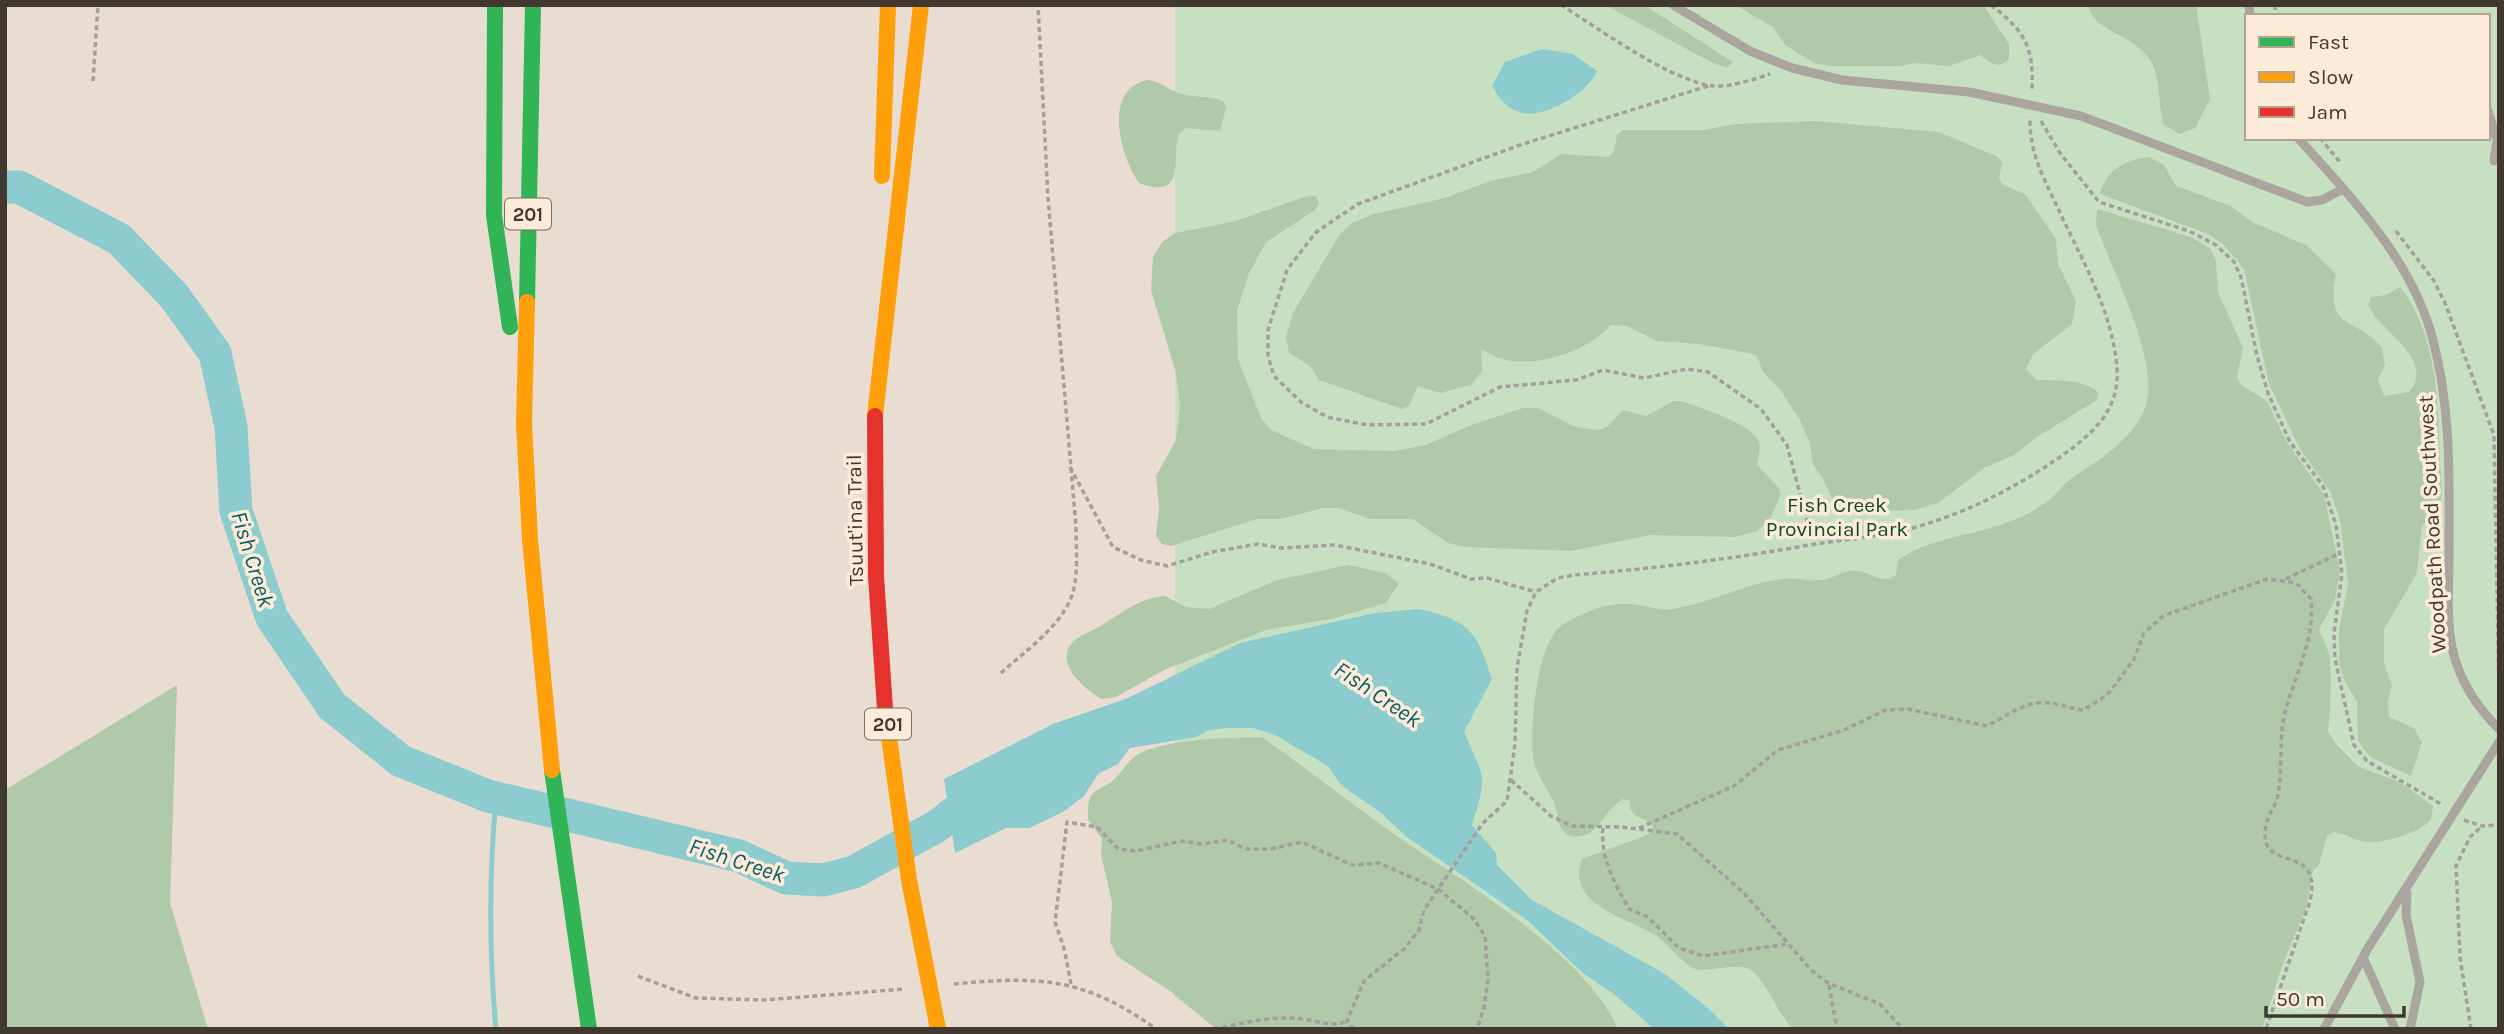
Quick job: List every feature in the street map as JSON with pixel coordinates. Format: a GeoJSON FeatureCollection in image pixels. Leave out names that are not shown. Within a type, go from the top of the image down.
{"type":"FeatureCollection","features":[{"type":"Feature","properties":{"kind":"highway"},"geometry":{"type":"LineString","coordinates":[[495,5],[492,132],[494,215],[524,423]]}},
{"type":"Feature","properties":{"kind":"highway","name":"201"},"geometry":{"type":"LineString","coordinates":[[533,5],[524,423],[537,647],[589,1029]]}},
{"type":"Feature","properties":{"kind":"highway","name":"Tsuut'ina Trail"},"geometry":{"type":"LineString","coordinates":[[888,5],[874,531],[888,729],[909,879],[938,1029]]}},
{"type":"Feature","properties":{"kind":"highway"},"geometry":{"type":"LineString","coordinates":[[875,416],[920,5]]}},
{"type":"Feature","properties":{"kind":"lane"},"geometry":{"type":"LineString","coordinates":[[1673,5],[1750,51],[1792,68],[1842,80],[1959,91],[2032,104],[2119,129],[2306,202],[2322,200],[2343,189]]}},
{"type":"Feature","properties":{"kind":"lane"},"geometry":{"type":"LineString","coordinates":[[2490,117],[2497,140],[2494,161]]}},
{"type":"Feature","properties":{"kind":"lane","name":"Woodpath Road Southwest"},"geometry":{"type":"LineString","coordinates":[[2300,140],[2343,189],[2403,270],[2417,295],[2433,337],[2448,415],[2449,595],[2455,660],[2475,699],[2499,729]]}},
{"type":"Feature","properties":{"kind":"lane"},"geometry":{"type":"LineString","coordinates":[[2324,1029],[2364,957],[2499,742]]}},
{"type":"Feature","properties":{"kind":"lane"},"geometry":{"type":"LineString","coordinates":[[2408,888],[2406,915],[2420,982],[2410,1029]]}},
{"type":"Feature","properties":{"kind":"lane"},"geometry":{"type":"LineString","coordinates":[[2364,957],[2395,1029]]}},
{"type":"Feature","properties":{"kind":"path"},"geometry":{"type":"LineString","coordinates":[[93,81],[98,5]]}},
{"type":"Feature","properties":{"kind":"path"},"geometry":{"type":"LineString","coordinates":[[1000,673],[1062,614],[1072,596],[1076,527],[1069,465],[1063,348],[1048,198],[1038,5]]}},
{"type":"Feature","properties":{"kind":"path"},"geometry":{"type":"LineString","coordinates":[[1561,5],[1671,72],[1708,86]]}},
{"type":"Feature","properties":{"kind":"path"},"geometry":{"type":"LineString","coordinates":[[1214,1029],[1269,1018],[1302,1019],[1337,1025],[1347,1021],[1364,981],[1405,948],[1419,930],[1424,910],[1482,824],[1507,801],[1511,780],[1517,668],[1527,611],[1536,592],[1558,578],[1573,575],[1690,564],[1895,532],[1971,508],[2079,444],[2099,424],[2111,406],[2117,381],[2113,342],[2090,275],[2034,157],[2034,64],[2027,41],[1991,5]]}},
{"type":"Feature","properties":{"kind":"path"},"geometry":{"type":"LineString","coordinates":[[1792,68],[1745,82],[1708,86],[1520,145],[1358,204],[1315,233],[1287,270],[1268,330],[1268,356],[1274,376],[1301,402],[1327,417],[1367,425],[1426,424],[1500,387],[1576,380],[1603,370],[1644,378],[1687,369],[1708,372],[1761,409],[1787,445],[1813,544]]}},
{"type":"Feature","properties":{"kind":"path"},"geometry":{"type":"LineString","coordinates":[[2032,104],[2060,153],[2099,202],[2189,231],[2216,245],[2234,262],[2241,277],[2257,356],[2268,393],[2290,442],[2323,486],[2336,525],[2342,573],[2334,633],[2335,659],[2354,745],[2367,761],[2429,795],[2466,821],[2482,826],[2499,825]]}},
{"type":"Feature","properties":{"kind":"path"},"geometry":{"type":"LineString","coordinates":[[1069,465],[1113,547],[1141,560],[1167,566],[1212,552],[1258,544],[1282,548],[1335,545],[1430,564],[1471,579],[1487,578],[1536,592]]}},
{"type":"Feature","properties":{"kind":"path"},"geometry":{"type":"LineString","coordinates":[[2284,580],[2340,553]]}},
{"type":"Feature","properties":{"kind":"path"},"geometry":{"type":"LineString","coordinates":[[1639,828],[1734,786],[1777,750],[1844,730],[1886,709],[1908,709],[1987,726],[2017,708],[2031,704],[2052,703],[2083,710],[2106,696],[2134,659],[2144,633],[2163,616],[2261,581],[2284,580],[2296,583],[2311,599],[2311,629],[2281,732],[2278,799],[2266,825],[2266,834],[2272,849],[2281,858],[2306,866],[2313,874],[2313,881],[2310,901],[2266,1029]]}},
{"type":"Feature","properties":{"kind":"path"},"geometry":{"type":"LineString","coordinates":[[1511,780],[1551,816],[1572,826],[1639,828],[1677,834],[1744,893],[1802,963],[1828,983],[1880,1003],[1903,1029]]}},
{"type":"Feature","properties":{"kind":"path"},"geometry":{"type":"LineString","coordinates":[[1071,984],[1065,948],[1055,922],[1067,822],[1097,827],[1118,849],[1136,851],[1182,841],[1202,844],[1228,840],[1245,849],[1270,849],[1301,842],[1352,864],[1379,863],[1438,889],[1473,918],[1485,936],[1488,980],[1484,1009],[1477,1029]]}},
{"type":"Feature","properties":{"kind":"path"},"geometry":{"type":"LineString","coordinates":[[2470,1029],[2460,957],[2456,866],[2470,838],[2482,826]]}},
{"type":"Feature","properties":{"kind":"path"},"geometry":{"type":"LineString","coordinates":[[1603,828],[1602,845],[1611,874],[1629,909],[1648,917],[1679,948],[1703,957],[1788,944]]}},
{"type":"Feature","properties":{"kind":"path"},"geometry":{"type":"LineString","coordinates":[[638,976],[696,998],[764,1000],[915,988]]}},
{"type":"Feature","properties":{"kind":"path"},"geometry":{"type":"LineString","coordinates":[[941,985],[1006,979],[1071,984],[1126,1007],[1156,1029]]}},
{"type":"Feature","properties":{"kind":"path"},"geometry":{"type":"LineString","coordinates":[[1828,983],[1838,1029]]}},
{"type":"Feature","properties":{"kind":"path"},"geometry":{"type":"LineString","coordinates":[[1347,1021],[1354,1029]]}},
{"type":"Feature","properties":{"kind":"green space","name":"Fish Creek Provincial Park"},"geometry":{"type":"Polygon","coordinates":[[[1175,5],[2499,5],[2499,1029],[1224,1029],[1175,998],[1175,5]]]}},
{"type":"Feature","properties":{"kind":"green space"},"geometry":{"type":"Polygon","coordinates":[[[1605,5],[1644,5],[1733,62],[1727,68],[1711,62],[1605,5]]]}},
{"type":"Feature","properties":{"kind":"green space"},"geometry":{"type":"Polygon","coordinates":[[[1735,5],[1983,5],[2009,44],[2009,59],[1998,65],[1980,55],[1949,66],[1916,63],[1900,66],[1831,66],[1814,63],[1785,45],[1773,27],[1735,5]]]}},
{"type":"Feature","properties":{"kind":"green space"},"geometry":{"type":"Polygon","coordinates":[[[2088,5],[2196,5],[2210,99],[2195,128],[2180,134],[2164,125],[2155,72],[2148,57],[2132,42],[2098,21],[2088,5]]]}},
{"type":"Feature","properties":{"kind":"green space"},"geometry":{"type":"Polygon","coordinates":[[[1148,80],[1184,95],[1223,101],[1226,108],[1220,131],[1185,128],[1179,134],[1174,174],[1165,186],[1154,187],[1139,183],[1121,140],[1120,109],[1125,96],[1134,86],[1148,80]]]}},
{"type":"Feature","properties":{"kind":"green space"},"geometry":{"type":"Polygon","coordinates":[[[1815,121],[1939,132],[1998,157],[2002,163],[1999,178],[2003,185],[2025,194],[2056,239],[2058,264],[2076,301],[2072,324],[2033,354],[2026,369],[2036,380],[2083,384],[2098,392],[2097,400],[2040,435],[2014,455],[1984,468],[1938,503],[1914,510],[1843,513],[1836,508],[1813,464],[1810,444],[1800,420],[1781,391],[1763,372],[1757,356],[1749,353],[1699,344],[1657,341],[1627,326],[1611,325],[1589,343],[1561,356],[1546,359],[1501,359],[1481,349],[1482,371],[1472,384],[1441,393],[1418,386],[1409,406],[1402,409],[1319,380],[1310,366],[1289,353],[1286,337],[1293,313],[1340,234],[1352,223],[1374,214],[1445,198],[1490,181],[1533,172],[1561,154],[1608,157],[1614,151],[1617,135],[1623,130],[1703,130],[1736,124],[1815,121]]]}},
{"type":"Feature","properties":{"kind":"green space"},"geometry":{"type":"Polygon","coordinates":[[[2149,157],[2164,165],[2176,186],[2231,206],[2252,222],[2306,245],[2336,274],[2334,293],[2339,314],[2372,337],[2382,348],[2385,365],[2378,380],[2384,396],[2409,392],[2416,380],[2416,368],[2403,346],[2374,315],[2368,305],[2371,297],[2386,295],[2400,287],[2422,326],[2434,371],[2441,497],[2435,516],[2422,525],[2417,573],[2384,629],[2384,663],[2392,686],[2388,701],[2389,717],[2414,728],[2422,742],[2411,776],[2370,757],[2358,741],[2357,702],[2343,678],[2339,662],[2339,629],[2348,584],[2340,520],[2330,491],[2300,449],[2269,384],[2244,269],[2224,245],[2208,234],[2100,194],[2112,172],[2124,164],[2149,157]]]}},
{"type":"Feature","properties":{"kind":"green space"},"geometry":{"type":"Polygon","coordinates":[[[1308,196],[1316,196],[1319,203],[1315,210],[1266,242],[1249,273],[1237,311],[1238,359],[1261,418],[1271,430],[1314,449],[1394,451],[1426,445],[1471,425],[1523,408],[1538,408],[1575,427],[1599,430],[1607,427],[1623,410],[1646,416],[1674,401],[1682,401],[1725,417],[1755,435],[1760,445],[1757,465],[1779,488],[1780,496],[1770,519],[1757,531],[1734,537],[1651,535],[1570,551],[1465,547],[1448,543],[1413,519],[1370,519],[1339,508],[1323,508],[1281,519],[1257,519],[1171,546],[1162,544],[1156,536],[1159,508],[1156,476],[1176,440],[1180,407],[1176,373],[1151,290],[1153,257],[1162,242],[1175,233],[1232,222],[1308,196]]]}},
{"type":"Feature","properties":{"kind":"green space"},"geometry":{"type":"Polygon","coordinates":[[[2097,209],[2191,237],[2211,249],[2216,261],[2218,292],[2243,348],[2237,377],[2241,385],[2267,401],[2286,441],[2324,495],[2340,571],[2335,600],[2319,630],[2328,651],[2330,668],[2328,731],[2336,744],[2359,767],[2400,782],[2433,806],[2431,820],[2408,834],[2388,840],[2361,841],[2334,832],[2327,836],[2319,865],[2313,870],[2306,908],[2281,969],[2262,1029],[1793,1029],[1752,971],[1740,967],[1695,969],[1658,937],[1603,908],[1582,888],[1579,875],[1582,859],[1647,835],[1653,831],[1652,823],[1636,816],[1630,809],[1630,801],[1623,799],[1593,831],[1572,836],[1562,830],[1553,800],[1534,762],[1532,749],[1536,690],[1546,650],[1561,626],[1585,613],[1604,607],[1631,604],[1673,609],[1767,581],[1823,580],[1850,571],[1889,579],[1896,575],[1898,560],[1910,552],[2019,518],[2050,499],[2070,479],[2115,448],[2132,430],[2145,408],[2147,367],[2123,290],[2096,225],[2097,209]]]}},
{"type":"Feature","properties":{"kind":"green space"},"geometry":{"type":"Polygon","coordinates":[[[1348,565],[1385,573],[1399,583],[1386,603],[1331,619],[1266,630],[1164,670],[1116,697],[1101,699],[1080,682],[1069,667],[1067,651],[1075,640],[1147,600],[1165,596],[1186,607],[1209,609],[1277,580],[1348,565]]]}},
{"type":"Feature","properties":{"kind":"green space"},"geometry":{"type":"Polygon","coordinates":[[[177,685],[170,903],[208,1029],[5,1029],[5,790],[177,685]]]}},
{"type":"Feature","properties":{"kind":"green space"},"geometry":{"type":"Polygon","coordinates":[[[1262,737],[1386,828],[1492,901],[1554,949],[1581,975],[1603,1002],[1618,1029],[1216,1029],[1170,991],[1117,956],[1110,942],[1112,902],[1101,855],[1102,839],[1088,820],[1090,798],[1094,792],[1119,775],[1133,758],[1156,747],[1217,738],[1262,737]]]}},
{"type":"Feature","properties":{"kind":"water"},"geometry":{"type":"Polygon","coordinates":[[[1542,49],[1573,54],[1597,71],[1585,88],[1552,109],[1529,114],[1510,108],[1492,86],[1505,62],[1542,49]]]}},
{"type":"Feature","properties":{"kind":"water"},"geometry":{"type":"Polygon","coordinates":[[[1419,609],[1449,618],[1469,630],[1481,649],[1492,679],[1464,732],[1482,777],[1472,825],[1496,853],[1497,865],[1532,900],[1665,974],[1708,1008],[1729,1029],[1654,1029],[1614,994],[1583,973],[1527,920],[1407,837],[1380,812],[1341,785],[1328,766],[1275,735],[1253,728],[1210,730],[1196,737],[1130,748],[1118,764],[1098,774],[1084,796],[1063,812],[1029,828],[1006,828],[955,853],[944,779],[1053,724],[1128,698],[1240,643],[1375,613],[1419,609]]]}},
{"type":"Feature","properties":{"kind":"waterway","name":"Fish Creek"},"geometry":{"type":"LineString","coordinates":[[5,187],[19,187],[119,239],[174,296],[215,353],[231,427],[236,511],[272,618],[332,706],[401,761],[488,796],[739,856],[786,878],[823,880],[854,872],[937,826],[986,788]]}},
{"type":"Feature","properties":{"kind":"waterway"},"geometry":{"type":"LineString","coordinates":[[496,798],[491,914],[496,1029]]}},
{"type":"Feature","properties":{"kind":"traffic: fast"},"geometry":{"type":"LineString","coordinates":[[495,5],[494,215],[510,327]]}},
{"type":"Feature","properties":{"kind":"traffic: fast"},"geometry":{"type":"LineString","coordinates":[[527,302],[533,5]]}},
{"type":"Feature","properties":{"kind":"traffic: fast"},"geometry":{"type":"LineString","coordinates":[[552,770],[589,1029]]}},
{"type":"Feature","properties":{"kind":"traffic: slow"},"geometry":{"type":"LineString","coordinates":[[882,176],[888,5]]}},
{"type":"Feature","properties":{"kind":"traffic: slow"},"geometry":{"type":"LineString","coordinates":[[875,416],[921,5]]}},
{"type":"Feature","properties":{"kind":"traffic: slow"},"geometry":{"type":"LineString","coordinates":[[527,302],[524,423],[530,539],[552,770]]}},
{"type":"Feature","properties":{"kind":"traffic: slow"},"geometry":{"type":"LineString","coordinates":[[885,709],[909,880],[938,1029]]}},
{"type":"Feature","properties":{"kind":"traffic: jam"},"geometry":{"type":"LineString","coordinates":[[875,416],[876,576],[885,709]]}}]}
